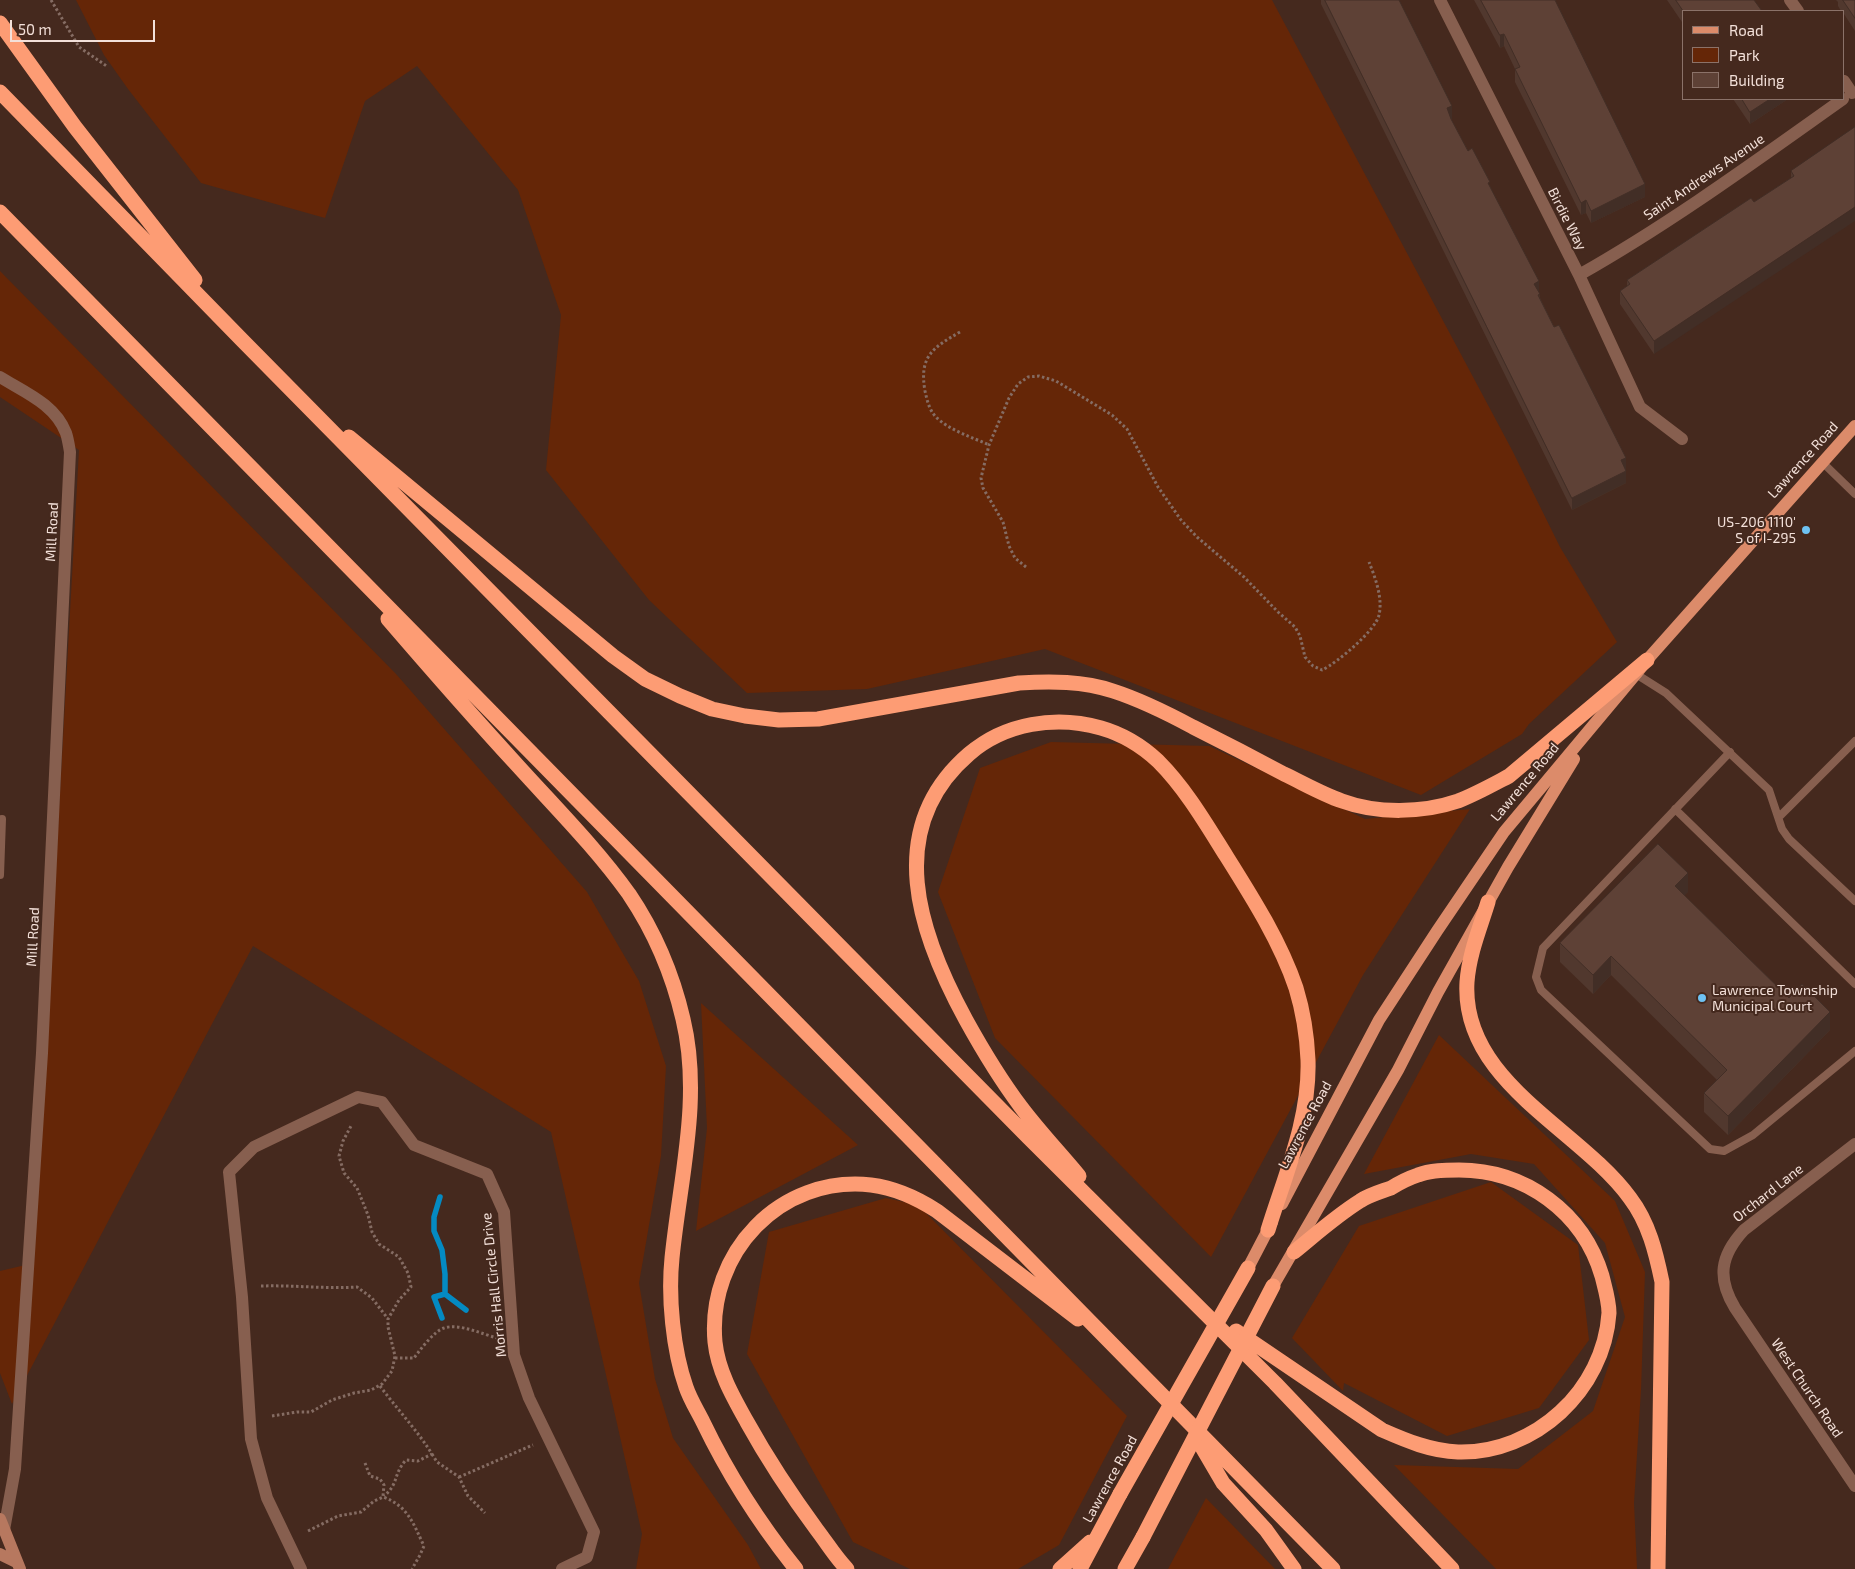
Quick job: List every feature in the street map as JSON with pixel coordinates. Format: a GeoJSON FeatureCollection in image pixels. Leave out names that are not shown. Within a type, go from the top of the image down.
{"type":"FeatureCollection","features":[{"type":"Feature","properties":{"kind":"highway"},"geometry":{"type":"LineString","coordinates":[[0,23],[75,127],[242,340]]}},
{"type":"Feature","properties":{"kind":"highway"},"geometry":{"type":"LineString","coordinates":[[0,92],[1028,1138],[1275,1383],[1452,1569]]}},
{"type":"Feature","properties":{"kind":"highway"},"geometry":{"type":"LineString","coordinates":[[0,212],[1333,1569]]}},
{"type":"Feature","properties":{"kind":"highway"},"geometry":{"type":"LineString","coordinates":[[284,383],[613,656],[645,679],[680,696],[712,709],[745,716],[779,720],[818,719],[1020,683],[1052,681],[1084,684],[1112,690],[1142,701],[1314,789],[1344,802],[1376,808],[1402,810],[1428,808],[1456,802],[1484,791],[1509,776],[1647,660]]}},
{"type":"Feature","properties":{"kind":"highway"},"geometry":{"type":"LineString","coordinates":[[283,500],[466,709],[602,859],[630,897],[651,932],[672,983],[683,1019],[691,1066],[686,1152],[672,1260],[672,1306],[677,1352],[686,1388],[711,1440],[740,1490],[796,1569]]}},
{"type":"Feature","properties":{"kind":"highway"},"geometry":{"type":"LineString","coordinates":[[1138,1247],[1020,1106],[982,1049],[954,998],[924,927],[916,870],[919,841],[926,814],[936,794],[953,769],[975,750],[1000,734],[1028,725],[1065,722],[1102,728],[1135,744],[1159,762],[1185,794],[1244,883],[1285,962],[1298,997],[1305,1026],[1308,1064],[1307,1088],[1301,1122],[1268,1230]]}},
{"type":"Feature","properties":{"kind":"highway"},"geometry":{"type":"LineString","coordinates":[[1488,902],[1470,957],[1467,984],[1469,1012],[1476,1035],[1487,1058],[1503,1078],[1612,1175],[1636,1207],[1645,1223],[1656,1252],[1662,1282],[1658,1569]]}},
{"type":"Feature","properties":{"kind":"highway"},"geometry":{"type":"LineString","coordinates":[[1195,1304],[1382,1430],[1406,1441],[1459,1452],[1487,1450],[1512,1443],[1535,1432],[1558,1416],[1578,1395],[1593,1371],[1604,1342],[1609,1312],[1606,1292],[1599,1264],[1586,1239],[1571,1218],[1557,1204],[1532,1187],[1502,1175],[1463,1170],[1445,1170],[1418,1174],[1361,1200],[1294,1252]]}},
{"type":"Feature","properties":{"kind":"highway"},"geometry":{"type":"LineString","coordinates":[[847,1569],[799,1506],[761,1446],[735,1400],[721,1370],[715,1344],[714,1319],[717,1294],[726,1269],[737,1247],[754,1226],[773,1210],[796,1197],[820,1189],[846,1184],[871,1185],[897,1191],[922,1201],[1123,1354]]}},
{"type":"Feature","properties":{"kind":"highway","name":"Lawrence Road"},"geometry":{"type":"LineString","coordinates":[[1080,1569],[1120,1494],[1248,1268]]}},
{"type":"Feature","properties":{"kind":"highway","name":"Lawrence Road"},"geometry":{"type":"LineString","coordinates":[[1125,1569],[1273,1286]]}},
{"type":"Feature","properties":{"kind":"highway"},"geometry":{"type":"LineString","coordinates":[[1187,1421],[1223,1483],[1266,1530],[1294,1569]]}},
{"type":"Feature","properties":{"kind":"highway"},"geometry":{"type":"LineString","coordinates":[[1060,1569],[1098,1534]]}},
{"type":"Feature","properties":{"kind":"main road","name":"Lawrence Road"},"geometry":{"type":"LineString","coordinates":[[1248,1268],[1384,1012],[1504,832],[1647,660],[1855,426]]}},
{"type":"Feature","properties":{"kind":"main road","name":"Lawrence Road"},"geometry":{"type":"LineString","coordinates":[[1273,1286],[1398,1070],[1438,992],[1508,867],[1598,720]]}},
{"type":"Feature","properties":{"kind":"street","name":"Birdie Way"},"geometry":{"type":"LineString","coordinates":[[1440,0],[1579,275],[1640,407],[1682,438]]}},
{"type":"Feature","properties":{"kind":"street","name":"Saint Andrews Avenue"},"geometry":{"type":"LineString","coordinates":[[1579,275],[1628,247],[1700,200],[1841,100]]}},
{"type":"Feature","properties":{"kind":"street","name":"Mill Road"},"geometry":{"type":"LineString","coordinates":[[0,378],[45,404],[57,417],[66,433],[70,452],[42,1053],[15,1469],[2,1524]]}},
{"type":"Feature","properties":{"kind":"street","name":"Morris Hall Circle Drive"},"geometry":{"type":"LineString","coordinates":[[301,1569],[267,1498],[251,1439],[242,1297],[230,1172],[254,1147],[358,1097],[382,1102],[414,1145],[487,1174],[504,1212],[514,1355],[529,1398],[594,1532],[587,1557],[562,1569]]}},
{"type":"Feature","properties":{"kind":"street","name":"Orchard Lane"},"geometry":{"type":"LineString","coordinates":[[1735,1308],[1727,1294],[1723,1276],[1725,1258],[1732,1242],[1744,1230],[1855,1144]]}},
{"type":"Feature","properties":{"kind":"street","name":"West Church Road"},"geometry":{"type":"LineString","coordinates":[[1735,1308],[1855,1486]]}},
{"type":"Feature","properties":{"kind":"street"},"geometry":{"type":"LineString","coordinates":[[2,1524],[18,1566]]}},
{"type":"Feature","properties":{"kind":"street"},"geometry":{"type":"LineString","coordinates":[[0,1554],[18,1566]]}},
{"type":"Feature","properties":{"kind":"lane"},"geometry":{"type":"LineString","coordinates":[[1822,462],[1855,494]]}},
{"type":"Feature","properties":{"kind":"lane"},"geometry":{"type":"LineString","coordinates":[[1636,674],[1666,693],[1768,790],[1782,830],[1789,839],[1855,901]]}},
{"type":"Feature","properties":{"kind":"lane"},"geometry":{"type":"LineString","coordinates":[[1779,817],[1855,741]]}},
{"type":"Feature","properties":{"kind":"lane"},"geometry":{"type":"LineString","coordinates":[[1730,752],[1543,948],[1536,977],[1541,990],[1710,1149],[1724,1151],[1753,1135],[1855,1051]]}},
{"type":"Feature","properties":{"kind":"lane"},"geometry":{"type":"LineString","coordinates":[[1676,809],[1855,984]]}},
{"type":"Feature","properties":{"kind":"lane"},"geometry":{"type":"LineString","coordinates":[[0,875],[2,819]]}},
{"type":"Feature","properties":{"kind":"path"},"geometry":{"type":"LineString","coordinates":[[51,0],[79,46],[108,67]]}},
{"type":"Feature","properties":{"kind":"path"},"geometry":{"type":"LineString","coordinates":[[960,332],[934,349],[926,359],[923,369],[923,381],[927,402],[936,416],[949,426],[989,445]]}},
{"type":"Feature","properties":{"kind":"path"},"geometry":{"type":"LineString","coordinates":[[1026,567],[1016,558],[1009,546],[1003,522],[984,488],[981,478],[989,445],[1008,398],[1018,384],[1028,378],[1040,376],[1056,381],[1112,415],[1127,429],[1158,487],[1181,520],[1197,537],[1244,577],[1278,612],[1295,626],[1300,636],[1305,657],[1313,666],[1322,670],[1332,666],[1374,625],[1379,615],[1379,601],[1376,580],[1369,562]]}},
{"type":"Feature","properties":{"kind":"path"},"geometry":{"type":"LineString","coordinates":[[272,1416],[310,1412],[332,1400],[371,1390],[380,1386],[392,1371],[395,1358],[388,1319],[399,1300],[411,1287],[408,1273],[399,1257],[379,1244],[372,1232],[368,1215],[357,1188],[344,1173],[339,1156],[343,1142],[352,1126]]}},
{"type":"Feature","properties":{"kind":"path"},"geometry":{"type":"LineString","coordinates":[[261,1286],[357,1287],[372,1298],[388,1319]]}},
{"type":"Feature","properties":{"kind":"path"},"geometry":{"type":"LineString","coordinates":[[395,1358],[414,1358],[428,1341],[443,1328],[464,1327],[498,1339]]}},
{"type":"Feature","properties":{"kind":"path"},"geometry":{"type":"LineString","coordinates":[[380,1386],[400,1413],[419,1433],[437,1462],[459,1477],[468,1496],[485,1513]]}},
{"type":"Feature","properties":{"kind":"path"},"geometry":{"type":"LineString","coordinates":[[459,1477],[533,1445]]}},
{"type":"Feature","properties":{"kind":"path"},"geometry":{"type":"LineString","coordinates":[[308,1531],[338,1516],[361,1512],[393,1489],[399,1467],[406,1460],[418,1461],[432,1454]]}},
{"type":"Feature","properties":{"kind":"path"},"geometry":{"type":"LineString","coordinates":[[365,1463],[370,1476],[380,1479],[384,1485],[383,1497]]}},
{"type":"Feature","properties":{"kind":"path"},"geometry":{"type":"LineString","coordinates":[[383,1497],[395,1501],[405,1509],[424,1546],[412,1569]]}},
{"type":"Feature","properties":{"kind":"green space"},"geometry":{"type":"Polygon","coordinates":[[[76,0],[1272,0],[1512,450],[1560,547],[1617,642],[1529,724],[1522,734],[1421,795],[1045,649],[867,689],[747,693],[649,600],[546,470],[561,315],[518,190],[417,66],[365,101],[325,218],[201,183],[104,55],[76,0]]]}},
{"type":"Feature","properties":{"kind":"green space"},"geometry":{"type":"Polygon","coordinates":[[[0,271],[396,674],[587,892],[639,981],[666,1066],[661,1156],[639,1283],[655,1379],[673,1438],[748,1545],[761,1569],[636,1569],[642,1534],[551,1132],[253,946],[12,1404],[0,1373],[0,1271],[34,1263],[79,450],[0,397],[0,271]]]}},
{"type":"Feature","properties":{"kind":"green space"},"geometry":{"type":"Polygon","coordinates":[[[1051,742],[1209,746],[1365,819],[1470,809],[1363,975],[1211,1257],[995,1038],[938,892],[980,768],[1051,742]]]}},
{"type":"Feature","properties":{"kind":"green space"},"geometry":{"type":"Polygon","coordinates":[[[701,1003],[858,1145],[696,1231],[707,1128],[701,1003]]]}},
{"type":"Feature","properties":{"kind":"green space"},"geometry":{"type":"Polygon","coordinates":[[[1439,1035],[1615,1201],[1645,1272],[1641,1390],[1634,1503],[1637,1569],[1496,1569],[1394,1465],[1518,1469],[1593,1411],[1625,1317],[1605,1243],[1534,1164],[1471,1154],[1364,1174],[1439,1035]]]}},
{"type":"Feature","properties":{"kind":"green space"},"geometry":{"type":"Polygon","coordinates":[[[1491,1182],[1578,1245],[1589,1340],[1539,1408],[1447,1436],[1344,1383],[1343,1391],[1292,1338],[1359,1226],[1491,1182]]]}},
{"type":"Feature","properties":{"kind":"green space"},"geometry":{"type":"Polygon","coordinates":[[[886,1198],[918,1205],[1127,1416],[1059,1545],[1018,1569],[910,1569],[853,1542],[747,1354],[769,1232],[886,1198]]]}},
{"type":"Feature","properties":{"kind":"green space"},"geometry":{"type":"Polygon","coordinates":[[[1206,1498],[1275,1569],[1168,1569],[1206,1498]]]}},
{"type":"Feature","properties":{"kind":"building"},"geometry":{"type":"Polygon","coordinates":[[[1325,0],[1399,0],[1452,106],[1447,108],[1451,119],[1468,151],[1472,148],[1539,281],[1534,284],[1540,294],[1538,295],[1554,327],[1559,325],[1626,458],[1621,460],[1626,471],[1572,498],[1325,0]]]}},
{"type":"Feature","properties":{"kind":"building"},"geometry":{"type":"Polygon","coordinates":[[[1481,0],[1555,0],[1645,184],[1591,211],[1586,200],[1581,203],[1515,69],[1520,67],[1504,34],[1500,35],[1481,0]]]}},
{"type":"Feature","properties":{"kind":"building"},"geometry":{"type":"Polygon","coordinates":[[[1676,0],[1754,0],[1761,10],[1683,10],[1676,0]]]}},
{"type":"Feature","properties":{"kind":"building"},"geometry":{"type":"Polygon","coordinates":[[[1843,0],[1855,0],[1855,18],[1843,0]]]}},
{"type":"Feature","properties":{"kind":"building"},"geometry":{"type":"Polygon","coordinates":[[[1743,100],[1768,100],[1750,112],[1743,100]]]}},
{"type":"Feature","properties":{"kind":"building"},"geometry":{"type":"Polygon","coordinates":[[[1855,127],[1855,207],[1654,341],[1620,291],[1630,284],[1627,280],[1751,198],[1754,202],[1794,176],[1791,171],[1855,127]]]}},
{"type":"Feature","properties":{"kind":"building","name":"Lawrence Township Municipal Court"},"geometry":{"type":"Polygon","coordinates":[[[1658,844],[1688,873],[1675,886],[1789,998],[1802,984],[1830,1012],[1728,1116],[1704,1093],[1727,1070],[1611,956],[1593,975],[1560,943],[1658,844]]]}},
{"type":"Feature","properties":{"kind":"waterway"},"geometry":{"type":"LineString","coordinates":[[440,1197],[434,1217],[434,1231],[442,1250],[445,1294],[466,1310]]}},
{"type":"Feature","properties":{"kind":"waterway"},"geometry":{"type":"LineString","coordinates":[[442,1318],[434,1297],[445,1294]]}},
{"type":"Feature","properties":{"kind":"place","name":"US-206 1110' S of I-295"},"geometry":{"type":"Point","coordinates":[1806,530]}},
{"type":"Feature","properties":{"kind":"place","name":"Lawrence Township Municipal Court"},"geometry":{"type":"Point","coordinates":[1702,998]}}]}
